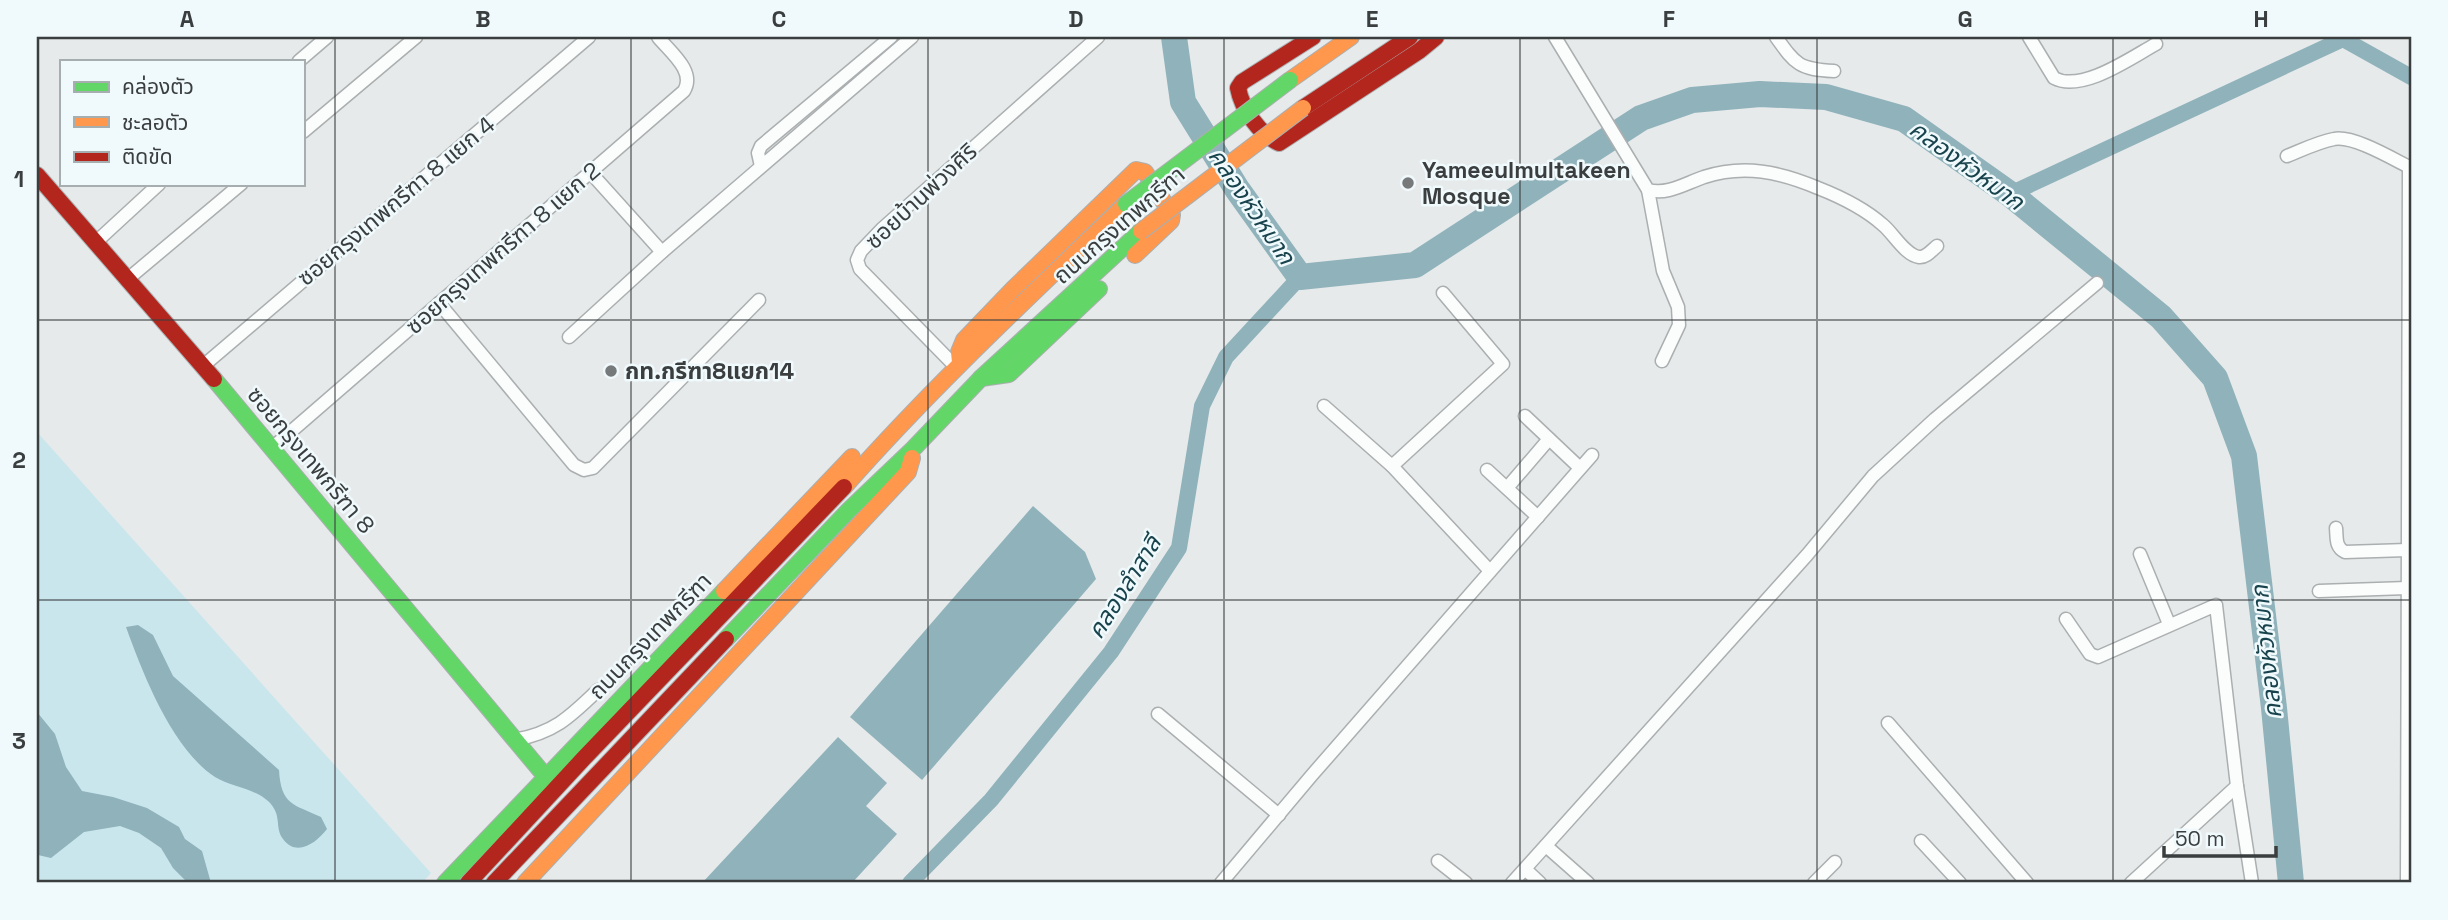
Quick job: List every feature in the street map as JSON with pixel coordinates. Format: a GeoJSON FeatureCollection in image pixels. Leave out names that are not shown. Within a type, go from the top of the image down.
{"type":"FeatureCollection","features":[{"type":"Feature","properties":{"kind":"main road"},"geometry":{"type":"LineString","coordinates":[[1313,37],[1242,82],[1238,88],[1239,98],[1274,142],[1279,143],[1436,37]]}},
{"type":"Feature","properties":{"kind":"main road","name":"ถนนกรุงเทพกรีฑา"},"geometry":{"type":"LineString","coordinates":[[468,883],[836,496],[894,430],[1126,204],[1351,37]]}},
{"type":"Feature","properties":{"kind":"main road","name":"ถนนกรุงเทพกรีฑา"},"geometry":{"type":"LineString","coordinates":[[494,883],[840,519],[913,449],[981,378],[1141,231],[1303,108],[1410,37]]}},
{"type":"Feature","properties":{"kind":"main road"},"geometry":{"type":"LineString","coordinates":[[958,366],[964,340],[1013,289],[1136,170],[1145,172],[1170,210],[1171,221],[1009,374],[981,378]]}},
{"type":"Feature","properties":{"kind":"main road","name":"ซอยกรุงเทพกรีฑา 8"},"geometry":{"type":"LineString","coordinates":[[37,175],[129,278],[546,777]]}},
{"type":"Feature","properties":{"kind":"main road","name":"ถนนกรุงเทพกรีฑา"},"geometry":{"type":"LineString","coordinates":[[445,883],[869,440],[894,430]]}},
{"type":"Feature","properties":{"kind":"main road","name":"ถนนกรุงเทพกรีฑา"},"geometry":{"type":"LineString","coordinates":[[525,883],[908,472],[913,449]]}},
{"type":"Feature","properties":{"kind":"street"},"geometry":{"type":"LineString","coordinates":[[300,60],[327,37]]}},
{"type":"Feature","properties":{"kind":"street"},"geometry":{"type":"LineString","coordinates":[[304,131],[416,37]]}},
{"type":"Feature","properties":{"kind":"street","name":"ซอยกรุงเทพกรีฑา 8 แยก 4"},"geometry":{"type":"LineString","coordinates":[[203,366],[589,37]]}},
{"type":"Feature","properties":{"kind":"street","name":"ซอยกรุงเทพกรีฑา 8 แยก 2"},"geometry":{"type":"LineString","coordinates":[[272,448],[684,91],[689,83],[688,73],[658,37]]}},
{"type":"Feature","properties":{"kind":"street"},"geometry":{"type":"LineString","coordinates":[[761,166],[758,153],[761,146],[891,37]]}},
{"type":"Feature","properties":{"kind":"street"},"geometry":{"type":"LineString","coordinates":[[569,337],[662,252],[912,37]]}},
{"type":"Feature","properties":{"kind":"street","name":"ซอยบ้านพ่วงศิริ"},"geometry":{"type":"LineString","coordinates":[[958,366],[860,269],[857,260],[861,251],[883,228],[1098,37]]}},
{"type":"Feature","properties":{"kind":"street"},"geometry":{"type":"LineString","coordinates":[[1555,37],[1647,190],[1664,271],[1678,307],[1679,325],[1662,360]]}},
{"type":"Feature","properties":{"kind":"street"},"geometry":{"type":"LineString","coordinates":[[1776,37],[1791,58],[1809,70],[1834,71]]}},
{"type":"Feature","properties":{"kind":"street"},"geometry":{"type":"LineString","coordinates":[[2029,37],[2054,78],[2060,81],[2077,81],[2105,72],[2156,44]]}},
{"type":"Feature","properties":{"kind":"street"},"geometry":{"type":"LineString","coordinates":[[2287,156],[2336,138],[2374,150],[2410,167],[2407,883]]}},
{"type":"Feature","properties":{"kind":"street"},"geometry":{"type":"LineString","coordinates":[[1647,190],[1659,192],[1674,189],[1704,177],[1737,169],[1764,170],[1795,178],[1846,199],[1882,224],[1910,253],[1918,257],[1924,256],[1937,246]]}},
{"type":"Feature","properties":{"kind":"street"},"geometry":{"type":"LineString","coordinates":[[590,172],[662,252]]}},
{"type":"Feature","properties":{"kind":"street"},"geometry":{"type":"LineString","coordinates":[[96,242],[157,186]]}},
{"type":"Feature","properties":{"kind":"street"},"geometry":{"type":"LineString","coordinates":[[129,278],[239,186]]}},
{"type":"Feature","properties":{"kind":"street"},"geometry":{"type":"LineString","coordinates":[[1512,883],[1807,555],[1873,476],[1935,419],[2097,283]]}},
{"type":"Feature","properties":{"kind":"street"},"geometry":{"type":"LineString","coordinates":[[1392,466],[1503,364],[1443,293]]}},
{"type":"Feature","properties":{"kind":"street"},"geometry":{"type":"LineString","coordinates":[[439,303],[574,465],[584,470],[593,468],[759,300]]}},
{"type":"Feature","properties":{"kind":"street"},"geometry":{"type":"LineString","coordinates":[[1324,405],[1392,466],[1490,571]]}},
{"type":"Feature","properties":{"kind":"street"},"geometry":{"type":"LineString","coordinates":[[1525,416],[1580,468]]}},
{"type":"Feature","properties":{"kind":"street"},"geometry":{"type":"LineString","coordinates":[[1507,488],[1549,439]]}},
{"type":"Feature","properties":{"kind":"street"},"geometry":{"type":"LineString","coordinates":[[1221,883],[1592,456]]}},
{"type":"Feature","properties":{"kind":"street"},"geometry":{"type":"LineString","coordinates":[[1487,470],[1538,517]]}},
{"type":"Feature","properties":{"kind":"street"},"geometry":{"type":"LineString","coordinates":[[2336,528],[2337,545],[2339,550],[2345,552],[2407,550]]}},
{"type":"Feature","properties":{"kind":"street"},"geometry":{"type":"LineString","coordinates":[[2140,554],[2169,624]]}},
{"type":"Feature","properties":{"kind":"street"},"geometry":{"type":"LineString","coordinates":[[2319,591],[2407,588]]}},
{"type":"Feature","properties":{"kind":"street"},"geometry":{"type":"LineString","coordinates":[[2066,619],[2090,654],[2098,657],[2216,605],[2237,786],[2252,883]]}},
{"type":"Feature","properties":{"kind":"street"},"geometry":{"type":"LineString","coordinates":[[514,740],[534,736],[559,725],[598,690]]}},
{"type":"Feature","properties":{"kind":"street"},"geometry":{"type":"LineString","coordinates":[[1158,714],[1279,815]]}},
{"type":"Feature","properties":{"kind":"street"},"geometry":{"type":"LineString","coordinates":[[1888,723],[2026,883]]}},
{"type":"Feature","properties":{"kind":"street"},"geometry":{"type":"LineString","coordinates":[[2131,883],[2237,786]]}},
{"type":"Feature","properties":{"kind":"street"},"geometry":{"type":"LineString","coordinates":[[1921,841],[1952,881]]}},
{"type":"Feature","properties":{"kind":"street"},"geometry":{"type":"LineString","coordinates":[[1546,846],[1588,883]]}},
{"type":"Feature","properties":{"kind":"street"},"geometry":{"type":"LineString","coordinates":[[1438,860],[1466,883]]}},
{"type":"Feature","properties":{"kind":"street"},"geometry":{"type":"LineString","coordinates":[[1814,883],[1835,862]]}},
{"type":"Feature","properties":{"kind":"street"},"geometry":{"type":"LineString","coordinates":[[1525,869],[1539,883]]}},
{"type":"Feature","properties":{"kind":"shaded area"},"geometry":{"type":"Polygon","coordinates":[[[37,432],[431,873],[422,883],[37,883],[37,432]]]}},
{"type":"Feature","properties":{"kind":"shaded area"},"geometry":{"type":"Polygon","coordinates":[[[1033,506],[1085,552],[1096,579],[922,780],[850,717],[1033,506]]]}},
{"type":"Feature","properties":{"kind":"shaded area"},"geometry":{"type":"Polygon","coordinates":[[[138,625],[153,635],[173,676],[279,770],[282,790],[290,802],[321,817],[327,829],[318,839],[300,848],[288,845],[280,834],[275,811],[268,801],[256,793],[215,777],[185,748],[172,730],[150,688],[133,646],[126,627],[138,625]]]}},
{"type":"Feature","properties":{"kind":"shaded area"},"geometry":{"type":"Polygon","coordinates":[[[37,712],[55,734],[66,767],[82,791],[147,808],[179,827],[185,839],[202,851],[211,883],[188,883],[173,868],[161,848],[139,833],[120,826],[84,832],[51,858],[38,855],[37,712]]]}},
{"type":"Feature","properties":{"kind":"shaded area"},"geometry":{"type":"Polygon","coordinates":[[[838,737],[887,783],[866,806],[897,834],[852,883],[702,883],[838,737]]]}},
{"type":"Feature","properties":{"kind":"waterway","name":"คลองหัวหมาก"},"geometry":{"type":"LineString","coordinates":[[1174,37],[1183,102],[1237,189],[1300,277],[1415,265],[1641,118],[1692,100],[1760,94],[1826,97],[1904,119],[2010,194],[2161,317],[2215,378],[2244,456],[2274,708],[2291,883]]}},
{"type":"Feature","properties":{"kind":"waterway"},"geometry":{"type":"LineString","coordinates":[[2010,194],[2343,39],[2411,77]]}},
{"type":"Feature","properties":{"kind":"waterway","name":"คลองลำสาลี"},"geometry":{"type":"LineString","coordinates":[[910,883],[991,800],[1111,652],[1179,548],[1202,406],[1226,357],[1300,277]]}},
{"type":"Feature","properties":{"kind":"traffic: fast"},"geometry":{"type":"LineString","coordinates":[[1126,204],[1290,80]]}},
{"type":"Feature","properties":{"kind":"traffic: fast"},"geometry":{"type":"LineString","coordinates":[[726,639],[849,510],[913,449],[981,378],[1141,231]]}},
{"type":"Feature","properties":{"kind":"traffic: fast"},"geometry":{"type":"LineString","coordinates":[[981,378],[1009,374],[1099,289]]}},
{"type":"Feature","properties":{"kind":"traffic: fast"},"geometry":{"type":"LineString","coordinates":[[214,379],[546,777]]}},
{"type":"Feature","properties":{"kind":"traffic: fast"},"geometry":{"type":"LineString","coordinates":[[445,883],[724,591]]}},
{"type":"Feature","properties":{"kind":"traffic: slow"},"geometry":{"type":"LineString","coordinates":[[1290,80],[1351,37]]}},
{"type":"Feature","properties":{"kind":"traffic: slow"},"geometry":{"type":"LineString","coordinates":[[1141,231],[1303,108]]}},
{"type":"Feature","properties":{"kind":"traffic: slow"},"geometry":{"type":"LineString","coordinates":[[960,362],[959,352],[964,340],[1136,170],[1145,172],[1172,215],[1171,221],[1135,255]]}},
{"type":"Feature","properties":{"kind":"traffic: slow"},"geometry":{"type":"LineString","coordinates":[[844,487],[947,378],[1126,204]]}},
{"type":"Feature","properties":{"kind":"traffic: slow"},"geometry":{"type":"LineString","coordinates":[[724,591],[852,457]]}},
{"type":"Feature","properties":{"kind":"traffic: slow"},"geometry":{"type":"LineString","coordinates":[[525,883],[908,472],[912,458]]}},
{"type":"Feature","properties":{"kind":"traffic: jam"},"geometry":{"type":"LineString","coordinates":[[1313,37],[1242,82],[1238,88],[1252,120],[1265,134],[1279,143],[1436,37]]}},
{"type":"Feature","properties":{"kind":"traffic: jam"},"geometry":{"type":"LineString","coordinates":[[1303,108],[1410,37]]}},
{"type":"Feature","properties":{"kind":"traffic: jam"},"geometry":{"type":"LineString","coordinates":[[37,175],[214,379]]}},
{"type":"Feature","properties":{"kind":"traffic: jam"},"geometry":{"type":"LineString","coordinates":[[468,883],[844,487]]}},
{"type":"Feature","properties":{"kind":"traffic: jam"},"geometry":{"type":"LineString","coordinates":[[494,883],[726,639]]}},
{"type":"Feature","properties":{"kind":"place","name":"Yameeulmultakeen Mosque"},"geometry":{"type":"Point","coordinates":[1408,183]}},
{"type":"Feature","properties":{"kind":"place","name":"กท.กรีฑา8แยก14"},"geometry":{"type":"Point","coordinates":[611,371]}}]}
